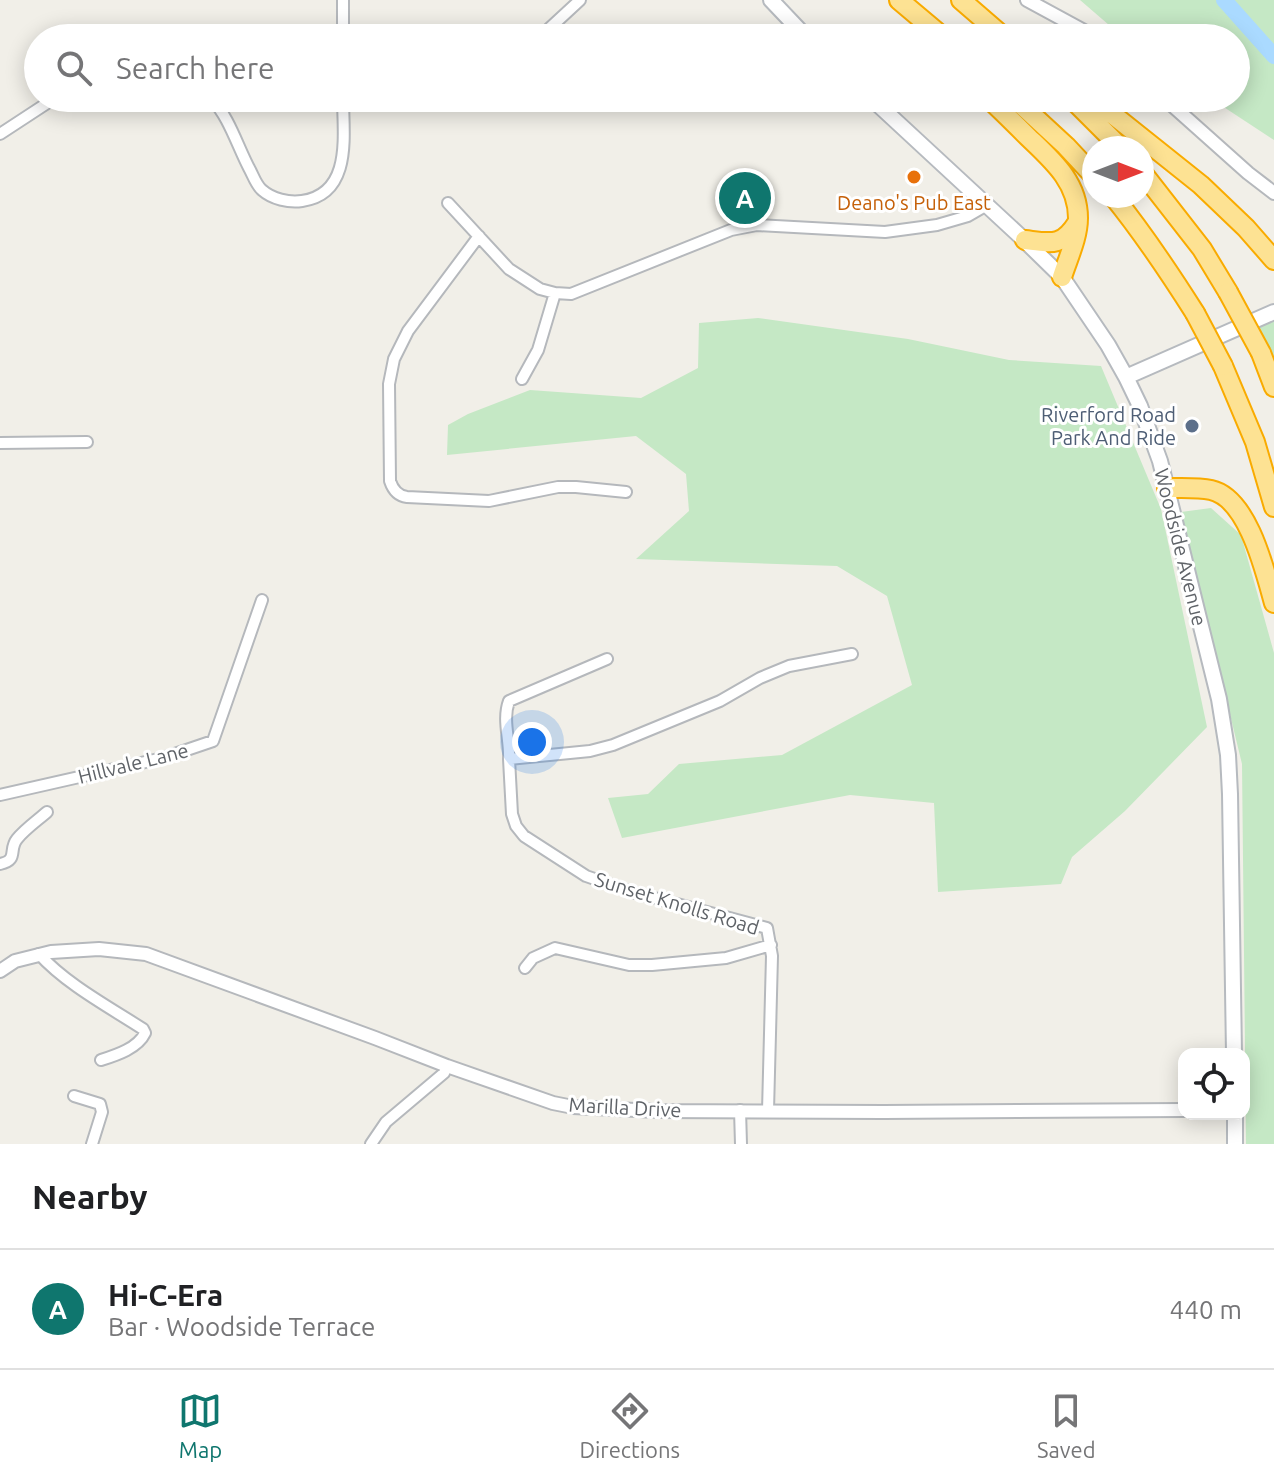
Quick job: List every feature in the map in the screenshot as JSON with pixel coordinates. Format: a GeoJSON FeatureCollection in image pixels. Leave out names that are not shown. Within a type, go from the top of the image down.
{"type":"FeatureCollection","features":[{"type":"Feature","properties":{"kind":"highway"},"geometry":{"type":"LineString","coordinates":[[896,0],[917,24]]}},
{"type":"Feature","properties":{"kind":"highway"},"geometry":{"type":"LineString","coordinates":[[896,0],[926,24]]}},
{"type":"Feature","properties":{"kind":"highway"},"geometry":{"type":"LineString","coordinates":[[961,0],[990,24]]}},
{"type":"Feature","properties":{"kind":"highway"},"geometry":{"type":"LineString","coordinates":[[1002,112],[1059,167],[1071,185],[1079,221],[1062,277]]}},
{"type":"Feature","properties":{"kind":"highway"},"geometry":{"type":"LineString","coordinates":[[1029,112],[1082,163]]}},
{"type":"Feature","properties":{"kind":"highway"},"geometry":{"type":"LineString","coordinates":[[1085,112],[1109,136]]}},
{"type":"Feature","properties":{"kind":"highway"},"geometry":{"type":"LineString","coordinates":[[1110,112],[1201,185],[1274,260]]}},
{"type":"Feature","properties":{"kind":"highway"},"geometry":{"type":"LineString","coordinates":[[1154,187],[1202,249],[1228,292],[1261,353],[1274,387]]}},
{"type":"Feature","properties":{"kind":"highway"},"geometry":{"type":"LineString","coordinates":[[1123,208],[1168,270],[1223,366],[1255,442],[1274,507]]}},
{"type":"Feature","properties":{"kind":"highway"},"geometry":{"type":"LineString","coordinates":[[1025,240],[1056,243],[1069,236],[1079,221]]}},
{"type":"Feature","properties":{"kind":"highway"},"geometry":{"type":"LineString","coordinates":[[1167,488],[1211,490],[1227,496],[1236,506],[1252,538],[1274,603]]}},
{"type":"Feature","properties":{"kind":"main road"},"geometry":{"type":"LineString","coordinates":[[771,0],[794,24]]}},
{"type":"Feature","properties":{"kind":"main road","name":"Woodside Avenue"},"geometry":{"type":"LineString","coordinates":[[886,112],[1062,277],[1108,345],[1140,406],[1167,488],[1219,699],[1228,755],[1234,1048]]}},
{"type":"Feature","properties":{"kind":"main road"},"geometry":{"type":"LineString","coordinates":[[1126,377],[1274,312]]}},
{"type":"Feature","properties":{"kind":"main road"},"geometry":{"type":"LineString","coordinates":[[1235,1120],[1235,1144]]}},
{"type":"Feature","properties":{"kind":"street"},"geometry":{"type":"LineString","coordinates":[[343,0],[343,24]]}},
{"type":"Feature","properties":{"kind":"street"},"geometry":{"type":"LineString","coordinates":[[554,24],[580,0]]}},
{"type":"Feature","properties":{"kind":"street"},"geometry":{"type":"LineString","coordinates":[[1027,0],[1071,24]]}},
{"type":"Feature","properties":{"kind":"street"},"geometry":{"type":"LineString","coordinates":[[0,134],[34,112]]}},
{"type":"Feature","properties":{"kind":"street"},"geometry":{"type":"LineString","coordinates":[[222,112],[261,189],[279,200],[293,202],[320,195],[332,185],[340,171],[343,112]]}},
{"type":"Feature","properties":{"kind":"street"},"geometry":{"type":"LineString","coordinates":[[1180,112],[1274,193]]}},
{"type":"Feature","properties":{"kind":"street"},"geometry":{"type":"LineString","coordinates":[[448,203],[509,269],[540,289],[571,294],[733,229],[757,225],[885,232],[937,225],[968,216],[987,205]]}},
{"type":"Feature","properties":{"kind":"street"},"geometry":{"type":"LineString","coordinates":[[479,236],[408,331],[394,359],[389,384],[390,481],[393,489],[407,497],[489,501],[558,487],[626,492]]}},
{"type":"Feature","properties":{"kind":"street"},"geometry":{"type":"LineString","coordinates":[[522,379],[538,350],[555,293]]}},
{"type":"Feature","properties":{"kind":"street"},"geometry":{"type":"LineString","coordinates":[[0,443],[87,442]]}},
{"type":"Feature","properties":{"kind":"street","name":"Hillvale Lane"},"geometry":{"type":"LineString","coordinates":[[0,795],[163,758],[213,741],[262,600]]}},
{"type":"Feature","properties":{"kind":"street"},"geometry":{"type":"LineString","coordinates":[[607,659],[509,701],[505,713],[509,759],[590,751],[613,745],[720,701],[760,678],[789,666],[852,654]]}},
{"type":"Feature","properties":{"kind":"street","name":"Sunset Knolls Road"},"geometry":{"type":"LineString","coordinates":[[509,759],[512,814],[524,836],[586,876],[632,892],[767,928],[771,945],[768,1111]]}},
{"type":"Feature","properties":{"kind":"street"},"geometry":{"type":"LineString","coordinates":[[0,864],[12,858],[15,841],[47,812]]}},
{"type":"Feature","properties":{"kind":"street"},"geometry":{"type":"LineString","coordinates":[[525,968],[533,958],[555,948],[629,965],[652,965],[726,958],[771,945]]}},
{"type":"Feature","properties":{"kind":"street","name":"Marilla Drive"},"geometry":{"type":"LineString","coordinates":[[0,971],[15,961],[39,954],[99,949],[146,954],[447,1066],[573,1107],[657,1111],[1178,1110]]}},
{"type":"Feature","properties":{"kind":"street"},"geometry":{"type":"LineString","coordinates":[[39,954],[48,964],[143,1029],[145,1033],[141,1041],[101,1060]]}},
{"type":"Feature","properties":{"kind":"street"},"geometry":{"type":"LineString","coordinates":[[371,1144],[386,1122],[444,1073],[447,1066]]}},
{"type":"Feature","properties":{"kind":"street"},"geometry":{"type":"LineString","coordinates":[[74,1096],[100,1104],[102,1112],[92,1144]]}},
{"type":"Feature","properties":{"kind":"street"},"geometry":{"type":"LineString","coordinates":[[740,1110],[741,1144]]}},
{"type":"Feature","properties":{"kind":"green space"},"geometry":{"type":"Polygon","coordinates":[[[1080,0],[1274,0],[1274,140],[1231,112],[1250,112],[1250,24],[1108,24],[1080,0]]]}},
{"type":"Feature","properties":{"kind":"green space"},"geometry":{"type":"Polygon","coordinates":[[[758,318],[908,339],[1009,360],[1101,366],[1161,509],[1207,727],[1125,811],[1072,857],[1061,884],[938,892],[934,803],[850,795],[622,838],[608,798],[648,794],[679,764],[782,755],[912,685],[887,596],[837,566],[636,559],[689,511],[686,474],[636,436],[447,455],[448,425],[530,390],[641,398],[698,368],[699,323],[758,318]]]}},
{"type":"Feature","properties":{"kind":"green space"},"geometry":{"type":"Polygon","coordinates":[[[1274,319],[1274,363],[1255,328],[1274,319]]]}},
{"type":"Feature","properties":{"kind":"green space"},"geometry":{"type":"Polygon","coordinates":[[[1211,508],[1241,535],[1274,653],[1274,1144],[1246,1144],[1246,1120],[1250,1120],[1250,1048],[1245,1048],[1242,764],[1181,512],[1211,508]]]}},
{"type":"Feature","properties":{"kind":"waterway"},"geometry":{"type":"LineString","coordinates":[[1224,0],[1245,24]]}},
{"type":"Feature","properties":{"kind":"waterway"},"geometry":{"type":"LineString","coordinates":[[1250,29],[1274,56]]}},
{"type":"Feature","properties":{"kind":"place","name":"Deano's Pub East"},"geometry":{"type":"Point","coordinates":[914,177]}},
{"type":"Feature","properties":{"kind":"place","name":"Hi-C-Era"},"geometry":{"type":"Point","coordinates":[745,198]}},
{"type":"Feature","properties":{"kind":"place","name":"Riverford Road Park And Ride"},"geometry":{"type":"Point","coordinates":[1192,426]}}]}
